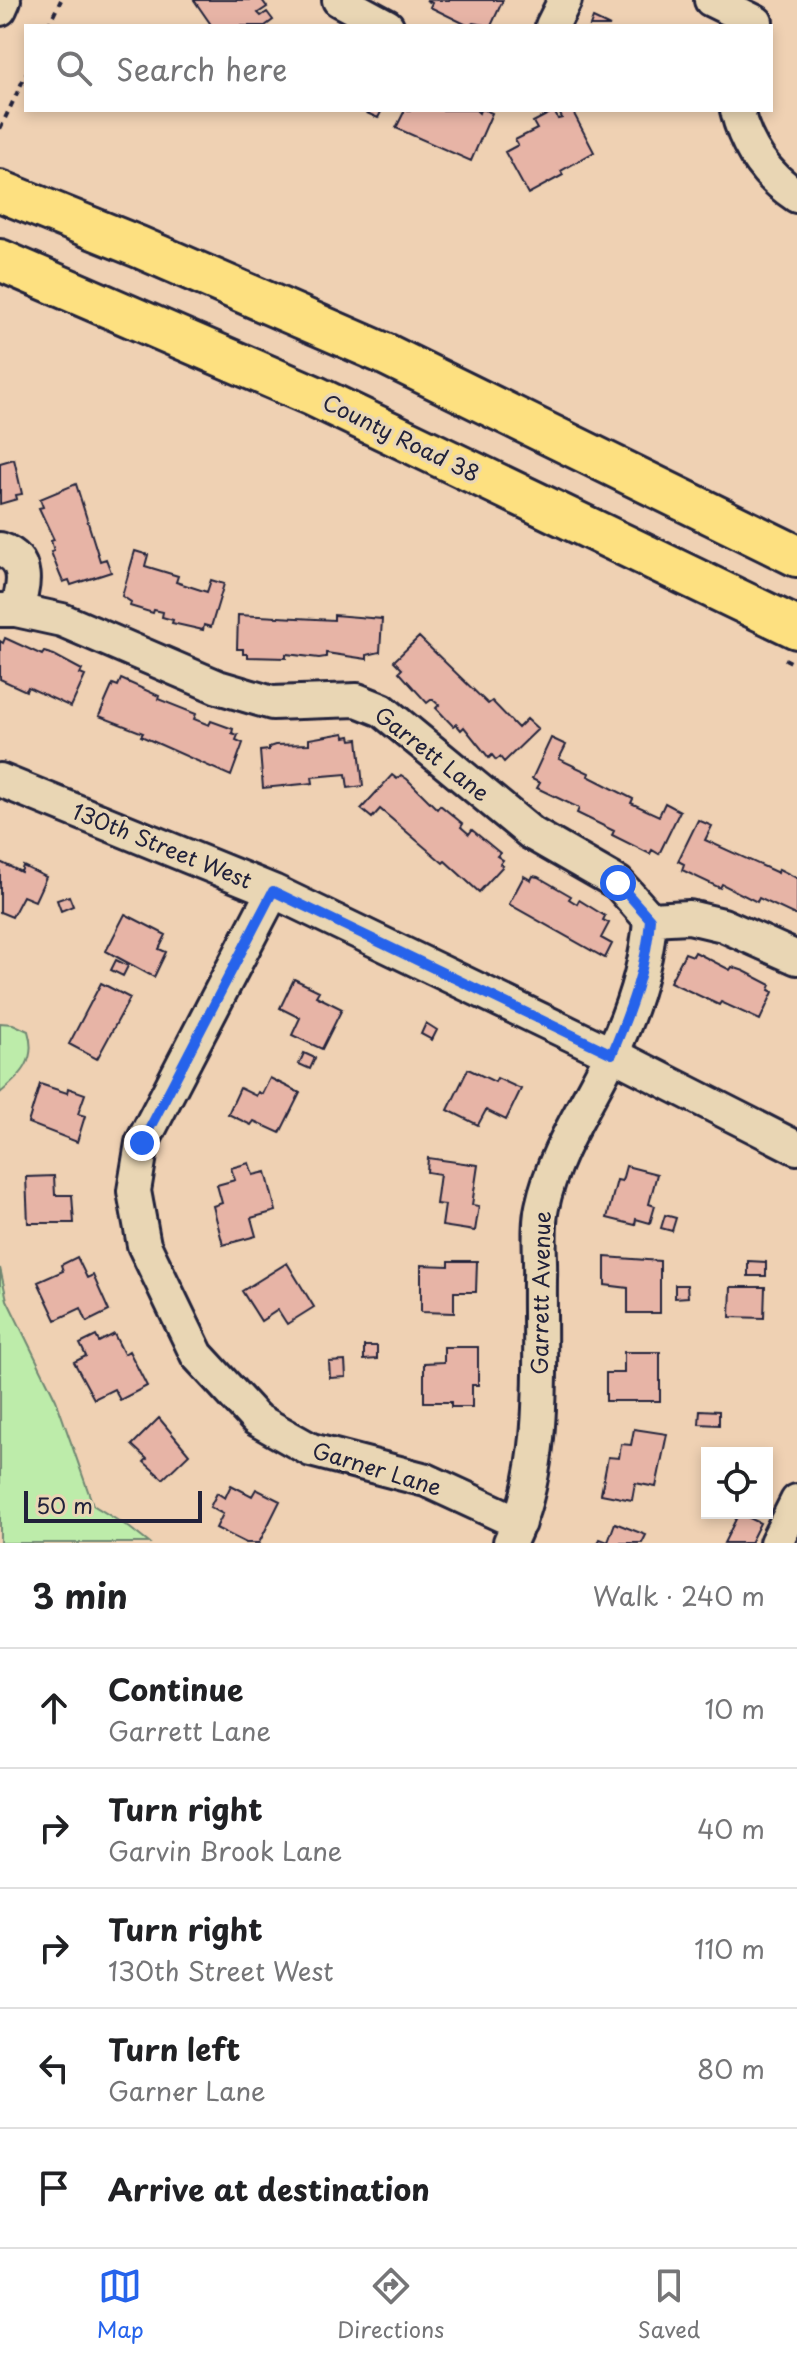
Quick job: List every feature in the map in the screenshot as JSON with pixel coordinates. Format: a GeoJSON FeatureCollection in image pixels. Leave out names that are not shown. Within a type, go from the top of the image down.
{"type":"FeatureCollection","features":[{"type":"Feature","properties":{"kind":"main road"},"geometry":{"type":"LineString","coordinates":[[0,191],[139,247],[385,354],[797,556]]}},
{"type":"Feature","properties":{"kind":"main road","name":"County Road 38"},"geometry":{"type":"LineString","coordinates":[[0,260],[314,396],[797,628]]}},
{"type":"Feature","properties":{"kind":"street"},"geometry":{"type":"LineString","coordinates":[[0,9],[4,0]]}},
{"type":"Feature","properties":{"kind":"street"},"geometry":{"type":"LineString","coordinates":[[339,0],[383,24]]}},
{"type":"Feature","properties":{"kind":"street"},"geometry":{"type":"LineString","coordinates":[[553,24],[565,0]]}},
{"type":"Feature","properties":{"kind":"street"},"geometry":{"type":"LineString","coordinates":[[711,0],[759,16]]}},
{"type":"Feature","properties":{"kind":"street"},"geometry":{"type":"LineString","coordinates":[[738,112],[751,150],[767,172],[797,196]]}},
{"type":"Feature","properties":{"kind":"street"},"geometry":{"type":"LineString","coordinates":[[0,549],[11,553],[25,576],[8,610]]}},
{"type":"Feature","properties":{"kind":"street","name":"Garrett Lane"},"geometry":{"type":"LineString","coordinates":[[8,610],[62,620],[218,687],[272,703],[357,700],[382,710],[531,833],[618,883],[650,919]]}},
{"type":"Feature","properties":{"kind":"street","name":"130th Street West"},"geometry":{"type":"LineString","coordinates":[[0,780],[273,891],[612,1054],[797,1148]]}},
{"type":"Feature","properties":{"kind":"street","name":"Garner Lane"},"geometry":{"type":"LineString","coordinates":[[273,891],[142,1143],[134,1191],[144,1245],[197,1355],[256,1419],[311,1450],[426,1480],[514,1533]]}},
{"type":"Feature","properties":{"kind":"street"},"geometry":{"type":"LineString","coordinates":[[650,919],[689,917],[723,925],[797,958]]}},
{"type":"Feature","properties":{"kind":"street","name":"Garrett Avenue"},"geometry":{"type":"LineString","coordinates":[[514,1533],[538,1436],[541,1209],[557,1157],[612,1054],[629,1013],[648,946],[650,919]]}},
{"type":"Feature","properties":{"kind":"street"},"geometry":{"type":"LineString","coordinates":[[776,1543],[797,1501]]}},
{"type":"Feature","properties":{"kind":"path"},"geometry":{"type":"LineString","coordinates":[[49,24],[61,0]]}},
{"type":"Feature","properties":{"kind":"path"},"geometry":{"type":"LineString","coordinates":[[0,129],[24,78]]}},
{"type":"Feature","properties":{"kind":"green space"},"geometry":{"type":"Polygon","coordinates":[[[0,1023],[13,1024],[28,1031],[31,1050],[21,1073],[0,1093],[0,1023]]]}},
{"type":"Feature","properties":{"kind":"green space"},"geometry":{"type":"Polygon","coordinates":[[[0,1268],[7,1300],[56,1400],[93,1505],[149,1543],[0,1543],[0,1268]]]}},
{"type":"Feature","properties":{"kind":"building"},"geometry":{"type":"Polygon","coordinates":[[[194,0],[262,0],[267,7],[258,13],[261,16],[267,12],[273,20],[268,24],[211,24],[194,0]]]}},
{"type":"Feature","properties":{"kind":"building"},"geometry":{"type":"Polygon","coordinates":[[[426,0],[503,0],[492,24],[465,24],[430,7],[432,3],[426,0]]]}},
{"type":"Feature","properties":{"kind":"building"},"geometry":{"type":"Polygon","coordinates":[[[593,18],[606,24],[591,24],[593,18]]]}},
{"type":"Feature","properties":{"kind":"building"},"geometry":{"type":"Polygon","coordinates":[[[364,112],[381,112],[378,118],[364,112]]]}},
{"type":"Feature","properties":{"kind":"building"},"geometry":{"type":"Polygon","coordinates":[[[404,112],[492,113],[471,161],[396,128],[404,112]]]}},
{"type":"Feature","properties":{"kind":"building"},"geometry":{"type":"Polygon","coordinates":[[[552,112],[558,119],[562,118],[560,114],[573,112],[594,152],[561,171],[563,175],[528,194],[505,152],[518,145],[515,140],[537,129],[533,122],[552,112]]]}},
{"type":"Feature","properties":{"kind":"building"},"geometry":{"type":"Polygon","coordinates":[[[14,459],[22,494],[16,495],[17,499],[0,504],[0,463],[14,459]]]}},
{"type":"Feature","properties":{"kind":"building"},"geometry":{"type":"Polygon","coordinates":[[[76,484],[100,561],[106,559],[111,572],[71,585],[69,580],[63,582],[60,575],[51,552],[54,551],[51,541],[54,540],[39,508],[43,507],[40,499],[76,484]]]}},
{"type":"Feature","properties":{"kind":"building"},"geometry":{"type":"Polygon","coordinates":[[[135,551],[148,555],[145,566],[178,576],[176,582],[207,592],[211,580],[224,584],[211,627],[204,625],[203,630],[172,623],[173,620],[162,617],[163,612],[154,610],[153,613],[130,606],[131,602],[122,596],[135,551]]]}},
{"type":"Feature","properties":{"kind":"building"},"geometry":{"type":"Polygon","coordinates":[[[238,615],[334,620],[334,615],[382,619],[380,652],[367,655],[367,659],[326,653],[326,657],[319,658],[286,654],[286,658],[248,657],[248,654],[243,654],[243,649],[237,649],[238,615]]]}},
{"type":"Feature","properties":{"kind":"building"},"geometry":{"type":"Polygon","coordinates":[[[419,637],[488,704],[492,701],[518,728],[527,719],[538,729],[504,762],[500,757],[496,760],[492,755],[489,758],[464,727],[461,730],[456,724],[453,726],[436,708],[439,705],[432,699],[427,703],[399,672],[402,669],[394,661],[419,637]]]}},
{"type":"Feature","properties":{"kind":"building"},"geometry":{"type":"Polygon","coordinates":[[[5,638],[42,655],[44,652],[54,655],[82,670],[80,674],[85,676],[71,707],[28,687],[26,691],[0,679],[0,641],[3,643],[5,638]]]}},
{"type":"Feature","properties":{"kind":"building"},"geometry":{"type":"Polygon","coordinates":[[[121,679],[159,696],[158,699],[196,714],[194,719],[233,729],[232,733],[238,735],[236,740],[243,743],[231,776],[141,736],[143,733],[99,716],[113,684],[118,686],[121,679]]]}},
{"type":"Feature","properties":{"kind":"building"},"geometry":{"type":"Polygon","coordinates":[[[344,733],[351,740],[358,739],[363,786],[348,788],[346,774],[312,777],[313,783],[263,788],[260,751],[269,750],[275,745],[309,744],[309,739],[344,733]]]}},
{"type":"Feature","properties":{"kind":"building"},"geometry":{"type":"Polygon","coordinates":[[[551,738],[566,745],[559,759],[633,799],[631,803],[659,816],[665,803],[680,811],[659,854],[652,850],[650,854],[612,835],[614,831],[577,813],[579,808],[537,788],[540,783],[532,779],[551,738]]]}},
{"type":"Feature","properties":{"kind":"building"},"geometry":{"type":"Polygon","coordinates":[[[392,775],[397,779],[401,775],[407,779],[437,809],[440,805],[463,824],[461,827],[469,834],[472,830],[500,853],[497,856],[503,860],[500,864],[503,866],[479,892],[380,809],[372,818],[361,809],[392,775]]]}},
{"type":"Feature","properties":{"kind":"building"},"geometry":{"type":"Polygon","coordinates":[[[698,820],[712,826],[705,840],[778,873],[779,869],[797,878],[797,916],[759,898],[757,902],[722,884],[720,888],[682,870],[684,864],[678,861],[698,820]]]}},
{"type":"Feature","properties":{"kind":"building"},"geometry":{"type":"Polygon","coordinates":[[[0,862],[21,872],[23,866],[46,877],[35,901],[23,896],[12,917],[0,912],[0,862]]]}},
{"type":"Feature","properties":{"kind":"building"},"geometry":{"type":"Polygon","coordinates":[[[524,876],[531,880],[533,876],[538,877],[571,896],[569,899],[577,904],[579,900],[605,916],[603,920],[609,923],[601,938],[612,944],[605,958],[509,904],[524,876]]]}},
{"type":"Feature","properties":{"kind":"building"},"geometry":{"type":"Polygon","coordinates":[[[69,896],[73,906],[61,911],[57,900],[69,896]]]}},
{"type":"Feature","properties":{"kind":"building"},"geometry":{"type":"Polygon","coordinates":[[[125,914],[166,935],[159,949],[166,952],[154,977],[106,951],[125,914]]]}},
{"type":"Feature","properties":{"kind":"building"},"geometry":{"type":"Polygon","coordinates":[[[695,952],[730,970],[732,967],[744,971],[771,985],[769,990],[773,992],[760,1020],[670,982],[685,953],[693,956],[695,952]]]}},
{"type":"Feature","properties":{"kind":"building"},"geometry":{"type":"Polygon","coordinates":[[[116,960],[128,966],[123,976],[111,970],[116,960]]]}},
{"type":"Feature","properties":{"kind":"building"},"geometry":{"type":"Polygon","coordinates":[[[294,979],[319,991],[316,996],[342,1009],[322,1049],[292,1035],[300,1018],[280,1008],[294,979]]]}},
{"type":"Feature","properties":{"kind":"building"},"geometry":{"type":"Polygon","coordinates":[[[101,983],[130,998],[97,1059],[69,1044],[101,983]]]}},
{"type":"Feature","properties":{"kind":"building"},"geometry":{"type":"Polygon","coordinates":[[[426,1023],[437,1030],[432,1040],[421,1034],[426,1023]]]}},
{"type":"Feature","properties":{"kind":"building"},"geometry":{"type":"Polygon","coordinates":[[[304,1053],[315,1058],[310,1069],[299,1064],[304,1053]]]}},
{"type":"Feature","properties":{"kind":"building"},"geometry":{"type":"Polygon","coordinates":[[[468,1069],[495,1082],[497,1078],[521,1089],[506,1120],[486,1110],[478,1125],[448,1110],[468,1069]]]}},
{"type":"Feature","properties":{"kind":"building"},"geometry":{"type":"Polygon","coordinates":[[[270,1078],[300,1093],[280,1133],[254,1121],[251,1125],[228,1114],[240,1088],[256,1096],[258,1092],[262,1094],[270,1078]]]}},
{"type":"Feature","properties":{"kind":"building"},"geometry":{"type":"Polygon","coordinates":[[[40,1084],[67,1093],[68,1088],[85,1094],[78,1114],[85,1116],[77,1142],[28,1123],[40,1084]]]}},
{"type":"Feature","properties":{"kind":"building"},"geometry":{"type":"Polygon","coordinates":[[[428,1158],[478,1165],[472,1205],[479,1206],[475,1231],[442,1226],[445,1205],[436,1204],[440,1174],[427,1172],[428,1158]]]}},
{"type":"Feature","properties":{"kind":"building"},"geometry":{"type":"Polygon","coordinates":[[[249,1163],[253,1175],[266,1172],[276,1211],[251,1218],[256,1236],[223,1245],[213,1206],[222,1203],[217,1185],[235,1180],[231,1168],[249,1163]]]}},
{"type":"Feature","properties":{"kind":"building"},"geometry":{"type":"Polygon","coordinates":[[[626,1166],[657,1174],[649,1204],[655,1206],[650,1223],[636,1219],[635,1225],[607,1218],[617,1180],[622,1181],[626,1166]]]}},
{"type":"Feature","properties":{"kind":"building"},"geometry":{"type":"Polygon","coordinates":[[[54,1176],[55,1195],[72,1195],[74,1223],[28,1223],[26,1177],[54,1176]]]}},
{"type":"Feature","properties":{"kind":"building"},"geometry":{"type":"Polygon","coordinates":[[[665,1215],[676,1218],[672,1231],[661,1228],[665,1215]]]}},
{"type":"Feature","properties":{"kind":"building"},"geometry":{"type":"Polygon","coordinates":[[[77,1257],[87,1278],[93,1275],[109,1311],[87,1322],[81,1308],[56,1320],[38,1282],[63,1271],[61,1265],[77,1257]]]}},
{"type":"Feature","properties":{"kind":"building"},"geometry":{"type":"Polygon","coordinates":[[[605,1257],[660,1261],[660,1313],[628,1313],[628,1288],[605,1285],[605,1257]]]}},
{"type":"Feature","properties":{"kind":"building"},"geometry":{"type":"Polygon","coordinates":[[[449,1261],[477,1261],[476,1292],[454,1292],[454,1313],[421,1312],[421,1265],[449,1266],[449,1261]]]}},
{"type":"Feature","properties":{"kind":"building"},"geometry":{"type":"Polygon","coordinates":[[[748,1261],[766,1262],[766,1276],[748,1276],[748,1261]]]}},
{"type":"Feature","properties":{"kind":"building"},"geometry":{"type":"Polygon","coordinates":[[[287,1263],[314,1307],[287,1324],[278,1310],[261,1321],[242,1291],[287,1263]]]}},
{"type":"Feature","properties":{"kind":"building"},"geometry":{"type":"Polygon","coordinates":[[[675,1285],[687,1285],[688,1297],[675,1298],[675,1285]]]}},
{"type":"Feature","properties":{"kind":"building"},"geometry":{"type":"Polygon","coordinates":[[[731,1287],[765,1287],[764,1318],[730,1317],[731,1287]]]}},
{"type":"Feature","properties":{"kind":"building"},"geometry":{"type":"Polygon","coordinates":[[[114,1334],[124,1354],[129,1351],[147,1386],[120,1400],[114,1389],[94,1399],[74,1362],[86,1356],[80,1344],[96,1336],[99,1342],[114,1334]]]}},
{"type":"Feature","properties":{"kind":"building"},"geometry":{"type":"Polygon","coordinates":[[[364,1346],[377,1346],[377,1359],[364,1360],[364,1346]]]}},
{"type":"Feature","properties":{"kind":"building"},"geometry":{"type":"Polygon","coordinates":[[[444,1347],[478,1347],[478,1385],[472,1385],[472,1407],[451,1407],[451,1402],[424,1402],[424,1363],[444,1362],[444,1347]]]}},
{"type":"Feature","properties":{"kind":"building"},"geometry":{"type":"Polygon","coordinates":[[[624,1352],[660,1352],[660,1401],[606,1401],[606,1373],[624,1373],[624,1352]]]}},
{"type":"Feature","properties":{"kind":"building"},"geometry":{"type":"Polygon","coordinates":[[[345,1361],[346,1377],[330,1378],[329,1362],[345,1361]]]}},
{"type":"Feature","properties":{"kind":"building"},"geometry":{"type":"Polygon","coordinates":[[[700,1410],[719,1411],[719,1425],[699,1424],[700,1410]]]}},
{"type":"Feature","properties":{"kind":"building"},"geometry":{"type":"Polygon","coordinates":[[[159,1418],[189,1454],[163,1479],[144,1462],[147,1459],[132,1445],[159,1418]]]}},
{"type":"Feature","properties":{"kind":"building"},"geometry":{"type":"Polygon","coordinates":[[[634,1429],[667,1434],[656,1487],[635,1483],[632,1500],[601,1494],[608,1457],[619,1458],[621,1444],[631,1445],[634,1429]]]}},
{"type":"Feature","properties":{"kind":"building"},"geometry":{"type":"Polygon","coordinates":[[[231,1485],[252,1496],[256,1489],[280,1501],[259,1543],[246,1543],[216,1528],[223,1514],[210,1507],[217,1493],[225,1498],[231,1485]]]}},
{"type":"Feature","properties":{"kind":"building"},"geometry":{"type":"Polygon","coordinates":[[[736,1519],[752,1519],[760,1523],[750,1543],[724,1543],[736,1519]]]}},
{"type":"Feature","properties":{"kind":"building"},"geometry":{"type":"Polygon","coordinates":[[[615,1523],[646,1535],[642,1543],[598,1543],[600,1539],[608,1542],[615,1523]]]}},
{"type":"Feature","properties":{"kind":"route"},"geometry":{"type":"LineString","coordinates":[[142,1143],[273,891],[612,1054],[629,1013],[648,946],[650,919],[618,883]]}}]}
